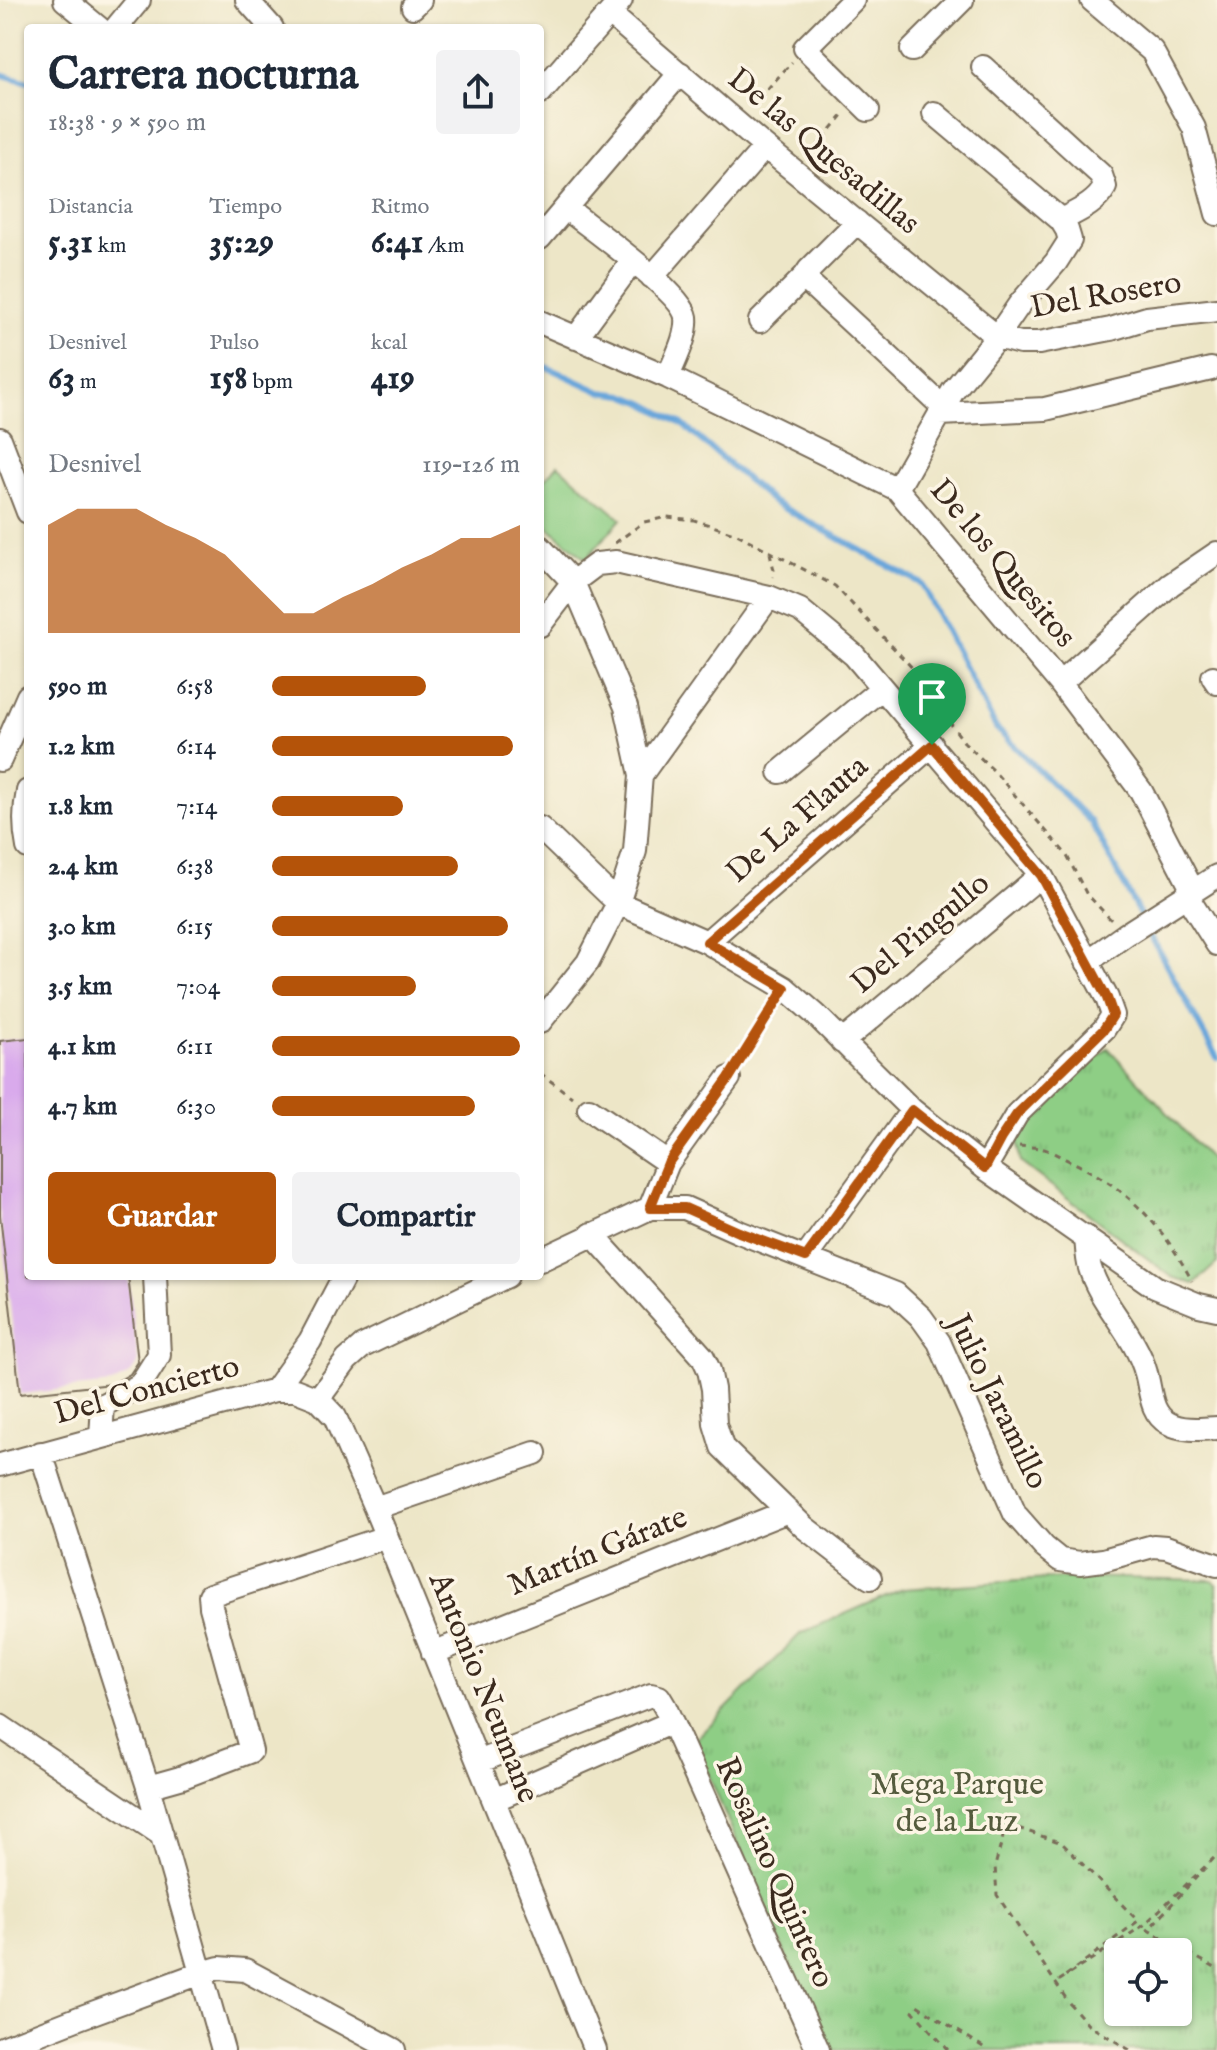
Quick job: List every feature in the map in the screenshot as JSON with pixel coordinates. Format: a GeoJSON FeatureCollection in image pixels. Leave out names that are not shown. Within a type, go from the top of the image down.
{"type":"FeatureCollection","features":[{"type":"Feature","properties":{"kind":"street"},"geometry":{"type":"LineString","coordinates":[[65,0],[94,24]]}},
{"type":"Feature","properties":{"kind":"street"},"geometry":{"type":"LineString","coordinates":[[119,24],[139,0]]}},
{"type":"Feature","properties":{"kind":"street"},"geometry":{"type":"LineString","coordinates":[[247,0],[268,24]]}},
{"type":"Feature","properties":{"kind":"street"},"geometry":{"type":"LineString","coordinates":[[853,0],[805,48],[862,104]]}},
{"type":"Feature","properties":{"kind":"street"},"geometry":{"type":"LineString","coordinates":[[912,50],[962,0]]}},
{"type":"Feature","properties":{"kind":"street"},"geometry":{"type":"LineString","coordinates":[[1092,0],[1152,51],[1194,128],[1217,214]]}},
{"type":"Feature","properties":{"kind":"street"},"geometry":{"type":"LineString","coordinates":[[544,88],[616,7]]}},
{"type":"Feature","properties":{"kind":"street","name":"De las Quesadillas"},"geometry":{"type":"LineString","coordinates":[[616,7],[680,73],[765,147],[997,337]]}},
{"type":"Feature","properties":{"kind":"street"},"geometry":{"type":"LineString","coordinates":[[983,67],[1101,175],[1105,187],[1099,197],[1061,220]]}},
{"type":"Feature","properties":{"kind":"street"},"geometry":{"type":"LineString","coordinates":[[544,233],[680,73]]}},
{"type":"Feature","properties":{"kind":"street"},"geometry":{"type":"LineString","coordinates":[[934,113],[1061,220],[1070,240],[997,337]]}},
{"type":"Feature","properties":{"kind":"street"},"geometry":{"type":"LineString","coordinates":[[652,277],[765,147]]}},
{"type":"Feature","properties":{"kind":"street"},"geometry":{"type":"LineString","coordinates":[[566,208],[679,302],[686,314],[685,330],[668,377]]}},
{"type":"Feature","properties":{"kind":"street"},"geometry":{"type":"LineString","coordinates":[[760,321],[857,222]]}},
{"type":"Feature","properties":{"kind":"street"},"geometry":{"type":"LineString","coordinates":[[576,338],[633,261]]}},
{"type":"Feature","properties":{"kind":"street"},"geometry":{"type":"LineString","coordinates":[[805,276],[942,411],[1045,409],[1211,369]]}},
{"type":"Feature","properties":{"kind":"street","name":"Del Rosero"},"geometry":{"type":"LineString","coordinates":[[897,489],[953,391],[997,337],[1020,343],[1039,343],[1111,329],[1147,318],[1217,310]]}},
{"type":"Feature","properties":{"kind":"street","name":"De los Quesitos"},"geometry":{"type":"LineString","coordinates":[[544,324],[668,377],[897,489],[1060,683],[1141,791],[1217,944]]}},
{"type":"Feature","properties":{"kind":"street"},"geometry":{"type":"LineString","coordinates":[[0,439],[24,497]]}},
{"type":"Feature","properties":{"kind":"street"},"geometry":{"type":"LineString","coordinates":[[544,551],[573,582],[626,707],[641,775],[635,851],[618,903],[588,962],[544,1014]]}},
{"type":"Feature","properties":{"kind":"street"},"geometry":{"type":"LineString","coordinates":[[1060,683],[1170,585],[1217,553]]}},
{"type":"Feature","properties":{"kind":"street"},"geometry":{"type":"LineString","coordinates":[[544,620],[573,582],[597,564],[616,562],[769,597],[800,610],[854,655],[1041,875],[1107,998],[1113,1015],[1104,1029],[1017,1114],[985,1168]]}},
{"type":"Feature","properties":{"kind":"street"},"geometry":{"type":"LineString","coordinates":[[641,775],[769,597]]}},
{"type":"Feature","properties":{"kind":"street"},"geometry":{"type":"LineString","coordinates":[[780,772],[882,688]]}},
{"type":"Feature","properties":{"kind":"street"},"geometry":{"type":"LineString","coordinates":[[0,760],[24,705]]}},
{"type":"Feature","properties":{"kind":"street","name":"De La Flauta"},"geometry":{"type":"LineString","coordinates":[[707,942],[932,745]]}},
{"type":"Feature","properties":{"kind":"street"},"geometry":{"type":"LineString","coordinates":[[544,832],[618,903],[707,942],[785,988],[912,1110],[985,1168],[1155,1287],[1208,1307]]}},
{"type":"Feature","properties":{"kind":"street","name":"Del Pingullo"},"geometry":{"type":"LineString","coordinates":[[842,1042],[1041,875]]}},
{"type":"Feature","properties":{"kind":"street"},"geometry":{"type":"LineString","coordinates":[[1087,962],[1217,876]]}},
{"type":"Feature","properties":{"kind":"street"},"geometry":{"type":"LineString","coordinates":[[650,1208],[668,1163],[729,1078]]}},
{"type":"Feature","properties":{"kind":"street"},"geometry":{"type":"LineString","coordinates":[[589,1109],[668,1163]]}},
{"type":"Feature","properties":{"kind":"street"},"geometry":{"type":"LineString","coordinates":[[806,1257],[912,1110]]}},
{"type":"Feature","properties":{"kind":"street","name":"Julio Jaramillo"},"geometry":{"type":"LineString","coordinates":[[544,1258],[650,1208],[685,1208],[896,1294],[921,1317],[939,1342],[1015,1514],[1044,1547],[1060,1560],[1080,1563],[1153,1546],[1166,1547],[1217,1565]]}},
{"type":"Feature","properties":{"kind":"street"},"geometry":{"type":"LineString","coordinates":[[592,1234],[703,1357],[709,1370],[715,1424],[722,1447],[804,1527],[870,1578]]}},
{"type":"Feature","properties":{"kind":"street"},"geometry":{"type":"LineString","coordinates":[[1086,1237],[1090,1268],[1146,1370],[1156,1413],[1168,1423],[1191,1430],[1217,1428]]}},
{"type":"Feature","properties":{"kind":"street"},"geometry":{"type":"LineString","coordinates":[[101,1437],[103,1405],[140,1385],[159,1355],[155,1280]]}},
{"type":"Feature","properties":{"kind":"street"},"geometry":{"type":"LineString","coordinates":[[275,1390],[295,1390],[318,1399],[347,1360],[363,1346],[499,1280]]}},
{"type":"Feature","properties":{"kind":"street","name":"Del Concierto"},"geometry":{"type":"LineString","coordinates":[[0,1465],[275,1390],[310,1341],[337,1282]]}},
{"type":"Feature","properties":{"kind":"street","name":"Antonio Neumane"},"geometry":{"type":"LineString","coordinates":[[318,1399],[335,1417],[375,1508],[595,2050]]}},
{"type":"Feature","properties":{"kind":"street"},"geometry":{"type":"LineString","coordinates":[[41,1453],[148,1787],[223,2050]]}},
{"type":"Feature","properties":{"kind":"street"},"geometry":{"type":"LineString","coordinates":[[375,1508],[535,1453]]}},
{"type":"Feature","properties":{"kind":"street","name":"Martín Gárate"},"geometry":{"type":"LineString","coordinates":[[433,1653],[788,1511]]}},
{"type":"Feature","properties":{"kind":"street"},"geometry":{"type":"LineString","coordinates":[[148,1787],[251,1751],[210,1595],[386,1537]]}},
{"type":"Feature","properties":{"kind":"street","name":"Rosalino Quintero"},"geometry":{"type":"LineString","coordinates":[[478,1762],[651,1695],[659,1697],[818,2050]]}},
{"type":"Feature","properties":{"kind":"street"},"geometry":{"type":"LineString","coordinates":[[494,1800],[672,1722]]}},
{"type":"Feature","properties":{"kind":"street"},"geometry":{"type":"LineString","coordinates":[[0,1726],[162,1835]]}},
{"type":"Feature","properties":{"kind":"street"},"geometry":{"type":"LineString","coordinates":[[0,2049],[219,1968],[245,1970],[394,2050]]}},
{"type":"Feature","properties":{"kind":"path"},"geometry":{"type":"LineString","coordinates":[[737,122],[805,48]]}},
{"type":"Feature","properties":{"kind":"path"},"geometry":{"type":"LineString","coordinates":[[796,172],[862,104]]}},
{"type":"Feature","properties":{"kind":"path"},"geometry":{"type":"LineString","coordinates":[[769,597],[774,570],[770,553]]}},
{"type":"Feature","properties":{"kind":"path"},"geometry":{"type":"LineString","coordinates":[[729,1078],[785,988]]}},
{"type":"Feature","properties":{"kind":"path"},"geometry":{"type":"LineString","coordinates":[[544,1076],[589,1109]]}},
{"type":"Feature","properties":{"kind":"path"},"geometry":{"type":"LineString","coordinates":[[1001,1138],[1018,1146],[1043,1149],[1085,1167],[1123,1191],[1158,1227],[1181,1259],[1208,1307]]}},
{"type":"Feature","properties":{"kind":"path"},"geometry":{"type":"LineString","coordinates":[[1130,2050],[1090,2026],[1069,2003],[997,1895],[995,1866],[1004,1833],[1012,1826],[1062,1843],[1138,1921],[1060,1980],[1144,1925],[1216,1856],[1148,1930],[1217,1969]]}},
{"type":"Feature","properties":{"kind":"path"},"geometry":{"type":"LineString","coordinates":[[948,2050],[913,2011],[917,2005],[988,2050]]}},
{"type":"Feature","properties":{"kind":"green space"},"geometry":{"type":"Polygon","coordinates":[[[558,465],[621,519],[586,559],[544,523],[544,481],[558,465]]]}},
{"type":"Feature","properties":{"kind":"green space"},"geometry":{"type":"Polygon","coordinates":[[[1108,1048],[1217,1167],[1217,1263],[1194,1284],[1172,1277],[1020,1162],[1017,1136],[1050,1100],[1108,1048]]]}},
{"type":"Feature","properties":{"kind":"green space","name":"Mega Parque de la Luz"},"geometry":{"type":"Polygon","coordinates":[[[1076,1577],[1213,1580],[1217,1585],[1217,2050],[826,2050],[694,1741],[801,1633],[902,1589],[1076,1577]]]}},
{"type":"Feature","properties":{"kind":"building"},"geometry":{"type":"Polygon","coordinates":[[[24,1038],[24,1280],[128,1280],[138,1362],[130,1374],[112,1384],[20,1394],[0,1215],[0,1041],[24,1038]]]}},
{"type":"Feature","properties":{"kind":"waterway"},"geometry":{"type":"LineString","coordinates":[[0,74],[24,81]]}},
{"type":"Feature","properties":{"kind":"waterway"},"geometry":{"type":"LineString","coordinates":[[544,366],[601,392],[624,395],[644,403],[682,424],[773,502],[922,584],[996,728],[1091,822],[1141,917]]}},
{"type":"Feature","properties":{"kind":"waterway"},"geometry":{"type":"LineString","coordinates":[[1146,927],[1217,1058]]}},
{"type":"Feature","properties":{"kind":"route"},"geometry":{"type":"LineString","coordinates":[[932,745],[1041,875],[1107,998],[1113,1015],[1104,1029],[1017,1114],[985,1168],[912,1110],[806,1257],[685,1208],[650,1208],[668,1163],[729,1078],[785,988],[707,942],[932,745]]}}]}
